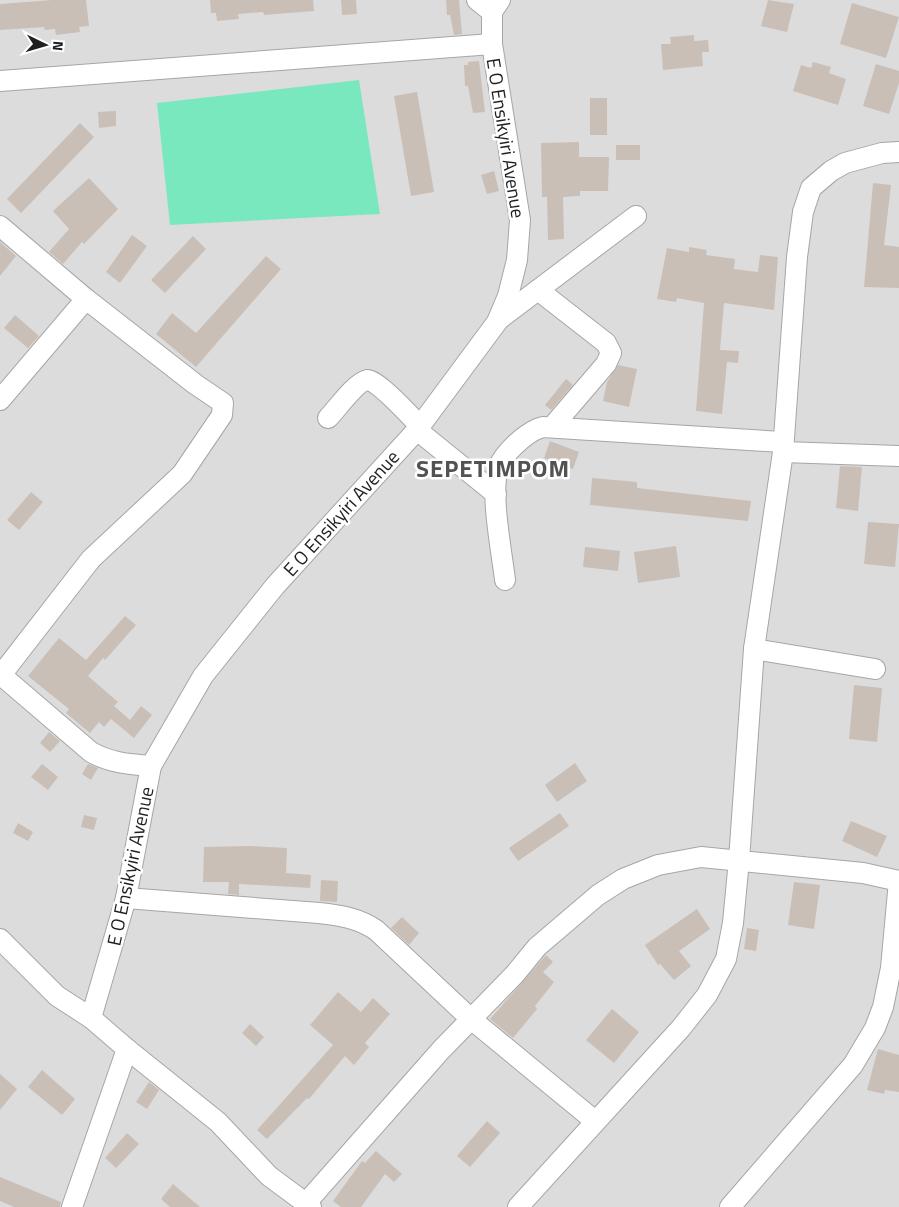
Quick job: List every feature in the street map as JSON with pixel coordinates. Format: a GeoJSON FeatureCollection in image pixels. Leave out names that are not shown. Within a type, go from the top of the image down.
{"type":"FeatureCollection","features":[{"type":"Feature","properties":{"kind":"street","name":"E O Ensikyiri Avenue"},"geometry":{"type":"LineString","coordinates":[[91,1018],[126,898],[151,766],[203,676],[275,586],[419,428],[497,322],[508,296],[517,260],[520,220],[492,44],[489,4]]}},
{"type":"Feature","properties":{"kind":"street"},"geometry":{"type":"LineString","coordinates":[[0,81],[492,44]]}},
{"type":"Feature","properties":{"kind":"street"},"geometry":{"type":"LineString","coordinates":[[518,1207],[594,1121],[681,1028],[707,995],[726,959],[733,923],[739,860],[754,649],[782,447],[797,257],[803,212],[808,197],[818,180],[845,163],[882,153],[899,152]]}},
{"type":"Feature","properties":{"kind":"street"},"geometry":{"type":"LineString","coordinates":[[497,322],[636,216]]}},
{"type":"Feature","properties":{"kind":"street"},"geometry":{"type":"LineString","coordinates":[[0,226],[86,299],[195,384],[216,396],[223,403],[222,415],[182,474],[91,559],[1,674],[91,752],[105,760],[151,766]]}},
{"type":"Feature","properties":{"kind":"street"},"geometry":{"type":"LineString","coordinates":[[538,290],[606,343],[612,353],[606,364],[552,427]]}},
{"type":"Feature","properties":{"kind":"street"},"geometry":{"type":"LineString","coordinates":[[0,400],[86,299]]}},
{"type":"Feature","properties":{"kind":"street"},"geometry":{"type":"LineString","coordinates":[[328,418],[358,385],[366,380],[372,381],[419,428],[496,494]]}},
{"type":"Feature","properties":{"kind":"street"},"geometry":{"type":"LineString","coordinates":[[505,580],[496,477],[504,457],[531,432],[543,427],[899,456]]}},
{"type":"Feature","properties":{"kind":"street"},"geometry":{"type":"LineString","coordinates":[[754,649],[875,669]]}},
{"type":"Feature","properties":{"kind":"street"},"geometry":{"type":"LineString","coordinates":[[0,939],[57,996],[91,1018],[218,1122],[268,1176],[308,1205],[471,1019],[516,974],[537,947],[598,895],[623,880],[658,865],[702,857],[863,873],[899,881],[891,968],[883,1008],[875,1028],[853,1065],[730,1207]]}},
{"type":"Feature","properties":{"kind":"street"},"geometry":{"type":"LineString","coordinates":[[126,898],[319,913],[360,921],[376,930],[471,1019],[594,1121]]}},
{"type":"Feature","properties":{"kind":"street"},"geometry":{"type":"LineString","coordinates":[[72,1207],[127,1049]]}},
{"type":"Feature","properties":{"kind":"shaded area"},"geometry":{"type":"Polygon","coordinates":[[[0,0],[899,0],[899,1207],[0,1207],[0,0]]]}},
{"type":"Feature","properties":{"kind":"green space"},"geometry":{"type":"Polygon","coordinates":[[[359,80],[380,214],[170,225],[157,103],[359,80]]]}},
{"type":"Feature","properties":{"kind":"building"},"geometry":{"type":"Polygon","coordinates":[[[52,0],[86,0],[89,26],[79,27],[80,32],[56,35],[55,29],[45,30],[44,27],[0,30],[0,4],[52,0]]]}},
{"type":"Feature","properties":{"kind":"building"},"geometry":{"type":"Polygon","coordinates":[[[210,0],[313,0],[314,11],[264,15],[263,12],[238,14],[239,19],[217,21],[216,13],[211,13],[210,0]]]}},
{"type":"Feature","properties":{"kind":"building"},"geometry":{"type":"Polygon","coordinates":[[[341,0],[356,0],[357,14],[342,15],[341,0]]]}},
{"type":"Feature","properties":{"kind":"building"},"geometry":{"type":"Polygon","coordinates":[[[446,0],[459,0],[462,34],[454,35],[450,15],[447,15],[446,0]]]}},
{"type":"Feature","properties":{"kind":"building"},"geometry":{"type":"Polygon","coordinates":[[[768,0],[794,4],[787,32],[761,26],[768,0]]]}},
{"type":"Feature","properties":{"kind":"building"},"geometry":{"type":"Polygon","coordinates":[[[852,3],[899,17],[886,58],[840,44],[852,3]]]}},
{"type":"Feature","properties":{"kind":"building"},"geometry":{"type":"Polygon","coordinates":[[[694,35],[694,41],[708,40],[709,52],[702,52],[703,66],[663,70],[661,44],[671,44],[670,37],[694,35]]]}},
{"type":"Feature","properties":{"kind":"building"},"geometry":{"type":"Polygon","coordinates":[[[479,61],[485,112],[473,113],[468,86],[465,86],[464,65],[468,65],[468,62],[479,61]]]}},
{"type":"Feature","properties":{"kind":"building"},"geometry":{"type":"Polygon","coordinates":[[[813,62],[831,67],[829,73],[846,79],[838,105],[793,91],[801,65],[811,68],[813,62]]]}},
{"type":"Feature","properties":{"kind":"building"},"geometry":{"type":"Polygon","coordinates":[[[876,64],[899,71],[899,83],[889,114],[863,106],[876,64]]]}},
{"type":"Feature","properties":{"kind":"building"},"geometry":{"type":"Polygon","coordinates":[[[417,92],[434,192],[411,196],[394,96],[417,92]]]}},
{"type":"Feature","properties":{"kind":"building"},"geometry":{"type":"Polygon","coordinates":[[[590,98],[607,98],[607,135],[590,135],[590,98]]]}},
{"type":"Feature","properties":{"kind":"building"},"geometry":{"type":"Polygon","coordinates":[[[116,111],[116,126],[99,128],[98,112],[116,111]]]}},
{"type":"Feature","properties":{"kind":"building"},"geometry":{"type":"Polygon","coordinates":[[[80,123],[94,137],[21,213],[7,199],[80,123]]]}},
{"type":"Feature","properties":{"kind":"building"},"geometry":{"type":"Polygon","coordinates":[[[579,142],[579,157],[609,157],[608,191],[580,191],[580,196],[563,197],[564,239],[548,240],[547,197],[542,197],[541,143],[579,142]]]}},
{"type":"Feature","properties":{"kind":"building"},"geometry":{"type":"Polygon","coordinates":[[[616,145],[640,145],[640,160],[616,160],[616,145]]]}},
{"type":"Feature","properties":{"kind":"building"},"geometry":{"type":"Polygon","coordinates":[[[494,171],[499,191],[487,194],[481,175],[494,171]]]}},
{"type":"Feature","properties":{"kind":"building"},"geometry":{"type":"Polygon","coordinates":[[[89,178],[118,209],[84,244],[82,242],[63,264],[49,252],[69,229],[53,211],[89,178]]]}},
{"type":"Feature","properties":{"kind":"building"},"geometry":{"type":"Polygon","coordinates":[[[873,183],[891,185],[884,245],[899,247],[899,288],[864,287],[873,183]]]}},
{"type":"Feature","properties":{"kind":"building"},"geometry":{"type":"Polygon","coordinates":[[[132,235],[147,246],[120,283],[106,272],[132,235]]]}},
{"type":"Feature","properties":{"kind":"building"},"geometry":{"type":"Polygon","coordinates":[[[193,236],[206,249],[165,293],[151,280],[193,236]]]}},
{"type":"Feature","properties":{"kind":"building"},"geometry":{"type":"Polygon","coordinates":[[[0,242],[16,256],[0,276],[0,242]]]}},
{"type":"Feature","properties":{"kind":"building"},"geometry":{"type":"Polygon","coordinates":[[[689,247],[707,250],[706,255],[735,259],[734,269],[758,272],[760,255],[778,257],[774,310],[724,303],[720,350],[739,351],[738,363],[727,362],[722,414],[696,411],[704,303],[677,298],[676,302],[657,299],[667,248],[689,252],[689,247]]]}},
{"type":"Feature","properties":{"kind":"building"},"geometry":{"type":"Polygon","coordinates":[[[266,256],[281,269],[196,367],[156,334],[172,313],[196,333],[266,256]]]}},
{"type":"Feature","properties":{"kind":"building"},"geometry":{"type":"Polygon","coordinates":[[[15,315],[39,336],[28,348],[4,328],[15,315]]]}},
{"type":"Feature","properties":{"kind":"building"},"geometry":{"type":"Polygon","coordinates":[[[618,365],[637,369],[629,407],[603,401],[607,382],[618,365]]]}},
{"type":"Feature","properties":{"kind":"building"},"geometry":{"type":"Polygon","coordinates":[[[566,379],[573,385],[551,410],[545,405],[566,379]]]}},
{"type":"Feature","properties":{"kind":"building"},"geometry":{"type":"Polygon","coordinates":[[[550,441],[579,452],[573,469],[544,458],[550,441]]]}},
{"type":"Feature","properties":{"kind":"building"},"geometry":{"type":"Polygon","coordinates":[[[840,466],[862,467],[858,511],[836,508],[840,466]]]}},
{"type":"Feature","properties":{"kind":"building"},"geometry":{"type":"Polygon","coordinates":[[[592,478],[637,482],[637,488],[751,501],[748,521],[590,505],[592,478]]]}},
{"type":"Feature","properties":{"kind":"building"},"geometry":{"type":"Polygon","coordinates":[[[31,492],[43,502],[19,530],[7,520],[31,492]]]}},
{"type":"Feature","properties":{"kind":"building"},"geometry":{"type":"Polygon","coordinates":[[[868,522],[899,524],[895,567],[864,564],[868,522]]]}},
{"type":"Feature","properties":{"kind":"building"},"geometry":{"type":"Polygon","coordinates":[[[676,546],[680,577],[638,583],[634,552],[676,546]]]}},
{"type":"Feature","properties":{"kind":"building"},"geometry":{"type":"Polygon","coordinates":[[[585,547],[620,551],[618,571],[583,567],[585,547]]]}},
{"type":"Feature","properties":{"kind":"building"},"geometry":{"type":"Polygon","coordinates":[[[125,616],[136,625],[88,676],[118,702],[114,706],[130,720],[141,706],[152,715],[134,738],[111,719],[104,727],[99,722],[90,733],[66,713],[69,709],[28,676],[59,638],[86,660],[125,616]]]}},
{"type":"Feature","properties":{"kind":"building"},"geometry":{"type":"Polygon","coordinates":[[[854,685],[882,688],[877,742],[849,739],[854,685]]]}},
{"type":"Feature","properties":{"kind":"building"},"geometry":{"type":"Polygon","coordinates":[[[49,732],[60,741],[50,752],[40,743],[49,732]]]}},
{"type":"Feature","properties":{"kind":"building"},"geometry":{"type":"Polygon","coordinates":[[[575,763],[587,781],[557,802],[545,785],[575,763]]]}},
{"type":"Feature","properties":{"kind":"building"},"geometry":{"type":"Polygon","coordinates":[[[42,764],[58,777],[48,790],[31,777],[42,764]]]}},
{"type":"Feature","properties":{"kind":"building"},"geometry":{"type":"Polygon","coordinates":[[[88,764],[98,768],[91,780],[82,774],[88,764]]]}},
{"type":"Feature","properties":{"kind":"building"},"geometry":{"type":"Polygon","coordinates":[[[560,813],[569,826],[518,861],[509,848],[560,813]]]}},
{"type":"Feature","properties":{"kind":"building"},"geometry":{"type":"Polygon","coordinates":[[[84,815],[97,818],[94,830],[81,827],[84,815]]]}},
{"type":"Feature","properties":{"kind":"building"},"geometry":{"type":"Polygon","coordinates":[[[851,821],[887,836],[877,857],[842,841],[851,821]]]}},
{"type":"Feature","properties":{"kind":"building"},"geometry":{"type":"Polygon","coordinates":[[[18,823],[33,832],[28,841],[13,833],[18,823]]]}},
{"type":"Feature","properties":{"kind":"building"},"geometry":{"type":"Polygon","coordinates":[[[249,846],[287,848],[286,873],[311,875],[310,888],[239,884],[239,895],[228,894],[229,882],[203,882],[204,847],[249,846]]]}},
{"type":"Feature","properties":{"kind":"building"},"geometry":{"type":"Polygon","coordinates":[[[321,880],[338,881],[337,902],[320,901],[321,880]]]}},
{"type":"Feature","properties":{"kind":"building"},"geometry":{"type":"Polygon","coordinates":[[[794,882],[820,885],[814,929],[788,925],[794,882]]]}},
{"type":"Feature","properties":{"kind":"building"},"geometry":{"type":"Polygon","coordinates":[[[697,909],[710,929],[679,951],[691,966],[674,980],[660,964],[658,965],[645,945],[697,909]]]}},
{"type":"Feature","properties":{"kind":"building"},"geometry":{"type":"Polygon","coordinates":[[[402,917],[419,933],[409,945],[391,928],[402,917]]]}},
{"type":"Feature","properties":{"kind":"building"},"geometry":{"type":"Polygon","coordinates":[[[747,928],[759,930],[756,951],[744,949],[747,928]]]}},
{"type":"Feature","properties":{"kind":"building"},"geometry":{"type":"Polygon","coordinates":[[[546,955],[553,962],[543,972],[554,982],[535,1006],[537,1009],[513,1038],[490,1019],[546,955]]]}},
{"type":"Feature","properties":{"kind":"building"},"geometry":{"type":"Polygon","coordinates":[[[338,992],[361,1012],[373,998],[390,1014],[365,1043],[369,1047],[354,1065],[345,1056],[309,1099],[307,1098],[267,1139],[257,1130],[333,1045],[310,1025],[338,992]]]}},
{"type":"Feature","properties":{"kind":"building"},"geometry":{"type":"Polygon","coordinates":[[[612,1009],[639,1032],[614,1063],[586,1040],[612,1009]]]}},
{"type":"Feature","properties":{"kind":"building"},"geometry":{"type":"Polygon","coordinates":[[[250,1024],[264,1037],[256,1046],[242,1033],[250,1024]]]}},
{"type":"Feature","properties":{"kind":"building"},"geometry":{"type":"Polygon","coordinates":[[[878,1049],[899,1055],[899,1092],[885,1090],[884,1094],[867,1090],[878,1049]]]}},
{"type":"Feature","properties":{"kind":"building"},"geometry":{"type":"Polygon","coordinates":[[[42,1070],[75,1099],[62,1115],[28,1087],[42,1070]]]}},
{"type":"Feature","properties":{"kind":"building"},"geometry":{"type":"Polygon","coordinates":[[[0,1074],[17,1089],[0,1110],[0,1074]]]}},
{"type":"Feature","properties":{"kind":"building"},"geometry":{"type":"Polygon","coordinates":[[[149,1082],[159,1090],[147,1109],[136,1102],[149,1082]]]}},
{"type":"Feature","properties":{"kind":"building"},"geometry":{"type":"Polygon","coordinates":[[[487,1121],[500,1133],[470,1167],[457,1156],[487,1121]]]}},
{"type":"Feature","properties":{"kind":"building"},"geometry":{"type":"Polygon","coordinates":[[[127,1133],[139,1144],[116,1168],[105,1158],[127,1133]]]}},
{"type":"Feature","properties":{"kind":"building"},"geometry":{"type":"Polygon","coordinates":[[[376,1151],[402,1174],[394,1182],[385,1174],[361,1207],[341,1207],[333,1201],[362,1161],[365,1163],[376,1151]]]}},
{"type":"Feature","properties":{"kind":"building"},"geometry":{"type":"Polygon","coordinates":[[[0,1177],[61,1202],[60,1207],[14,1207],[0,1201],[0,1177]]]}},
{"type":"Feature","properties":{"kind":"building"},"geometry":{"type":"Polygon","coordinates":[[[173,1184],[200,1207],[170,1207],[161,1199],[173,1184]]]}},
{"type":"Feature","properties":{"kind":"district","name":"SEPETIMPOM"},"geometry":{"type":"Point","coordinates":[493,469]}}]}
